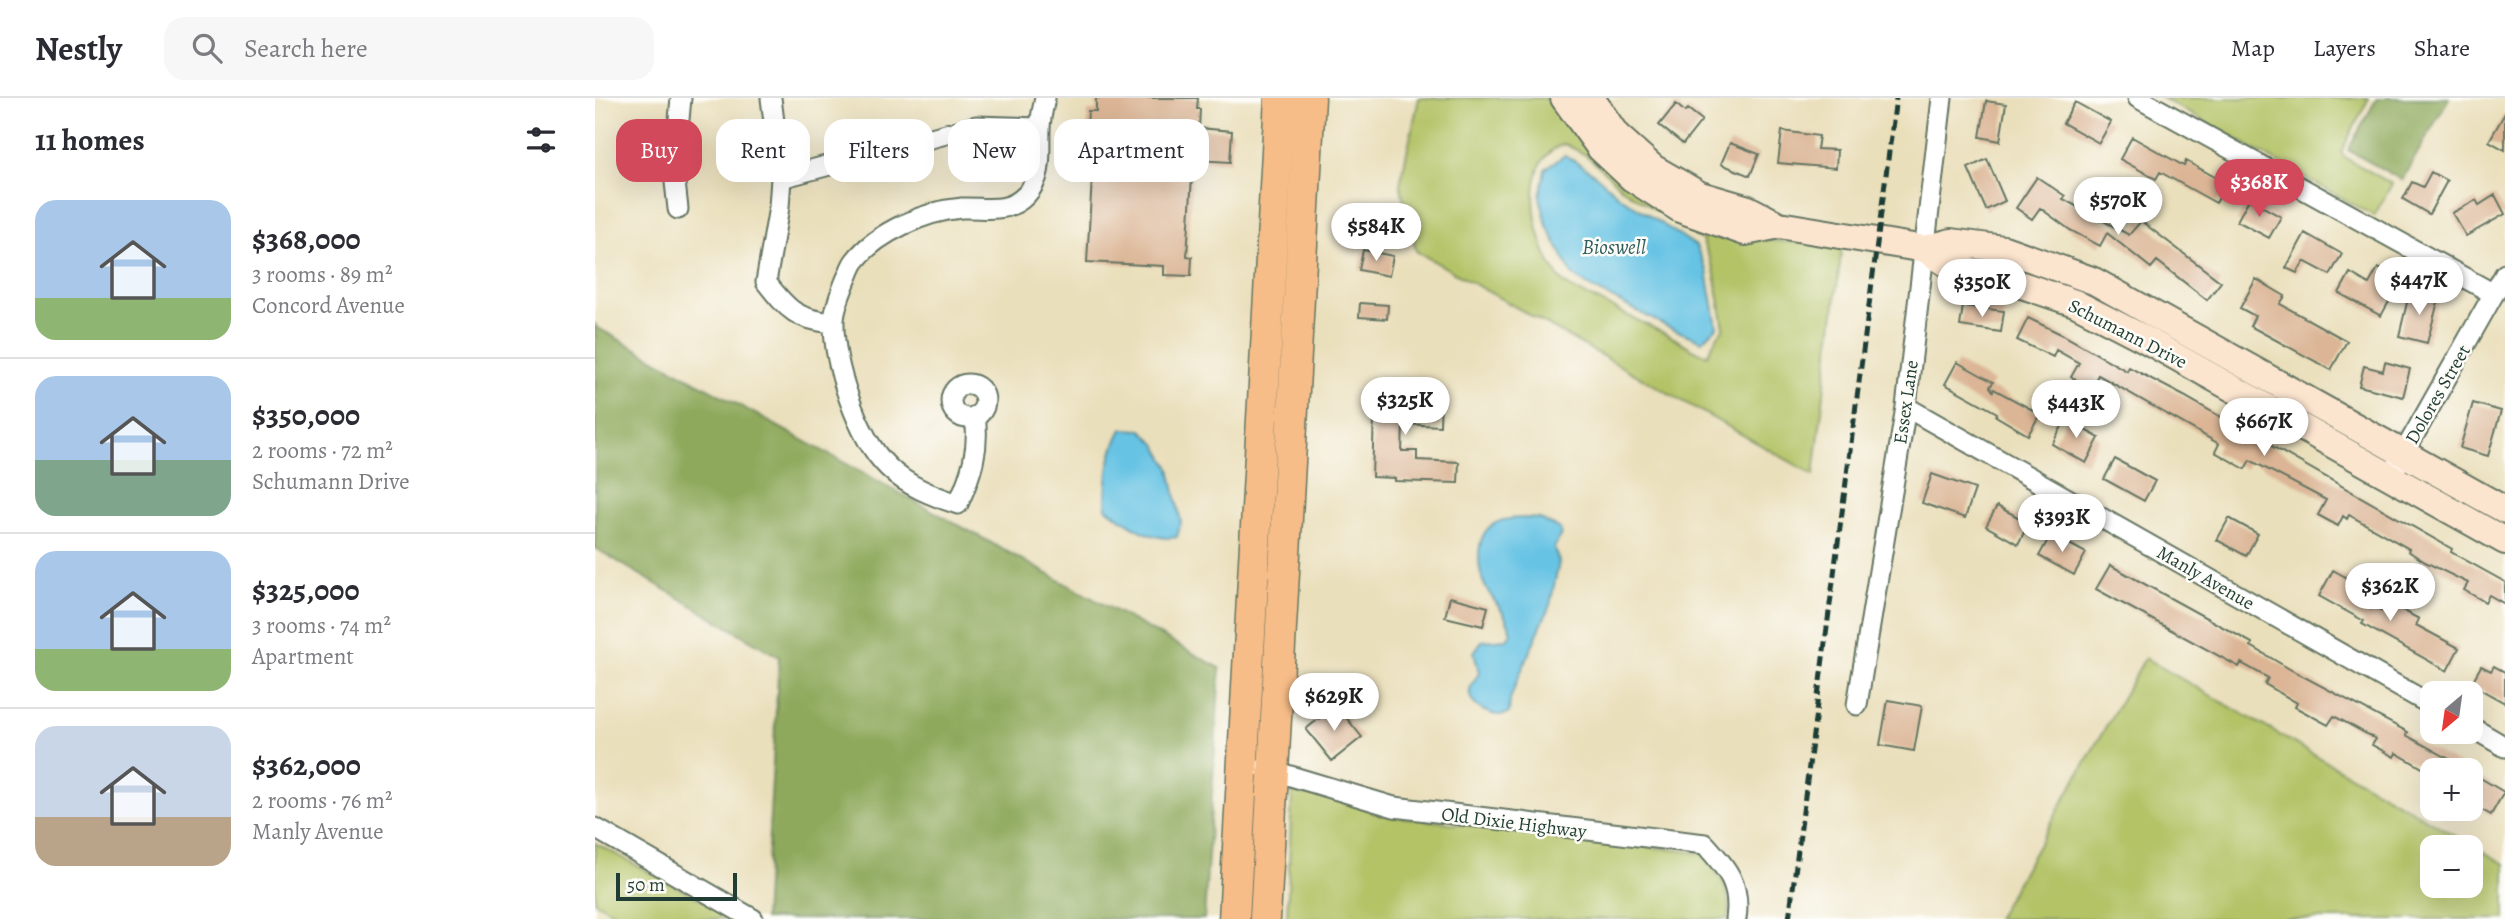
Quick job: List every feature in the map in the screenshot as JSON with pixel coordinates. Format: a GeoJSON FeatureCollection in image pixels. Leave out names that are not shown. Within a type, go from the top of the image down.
{"type":"FeatureCollection","features":[{"type":"Feature","properties":{"kind":"main road"},"geometry":{"type":"LineString","coordinates":[[1234,919],[1280,98]]}},
{"type":"Feature","properties":{"kind":"main road"},"geometry":{"type":"LineString","coordinates":[[1265,919],[1310,98]]}},
{"type":"Feature","properties":{"kind":"street"},"geometry":{"type":"LineString","coordinates":[[678,209],[674,173],[681,98]]}},
{"type":"Feature","properties":{"kind":"street"},"geometry":{"type":"LineString","coordinates":[[771,98],[774,119]]}},
{"type":"Feature","properties":{"kind":"street"},"geometry":{"type":"LineString","coordinates":[[1040,166],[1040,128],[1045,98]]}},
{"type":"Feature","properties":{"kind":"street","name":"Schumann Drive"},"geometry":{"type":"LineString","coordinates":[[1564,98],[1600,148],[1632,178],[1680,209],[1745,232],[1779,225]]}},
{"type":"Feature","properties":{"kind":"street","name":"Schumann Drive"},"geometry":{"type":"LineString","coordinates":[[1591,98],[1616,135],[1653,169],[1700,195],[1748,209],[1779,225],[1925,249],[1951,266],[2082,306],[2505,541]]}},
{"type":"Feature","properties":{"kind":"street","name":"Essex Lane"},"geometry":{"type":"LineString","coordinates":[[1857,705],[1906,407],[1942,98]]}},
{"type":"Feature","properties":{"kind":"street"},"geometry":{"type":"LineString","coordinates":[[2138,98],[2494,294]]}},
{"type":"Feature","properties":{"kind":"street"},"geometry":{"type":"LineString","coordinates":[[810,170],[948,133]]}},
{"type":"Feature","properties":{"kind":"street"},"geometry":{"type":"LineString","coordinates":[[781,182],[766,282],[784,306],[811,321],[834,323]]}},
{"type":"Feature","properties":{"kind":"street"},"geometry":{"type":"LineString","coordinates":[[975,416],[978,436],[976,457],[958,505],[933,496],[889,468],[870,445],[855,417],[840,363],[834,323],[836,306],[853,262],[877,239],[894,228],[959,208],[1011,208],[1028,194],[1033,182]]}},
{"type":"Feature","properties":{"kind":"street","name":"Schumann Drive"},"geometry":{"type":"LineString","coordinates":[[1925,249],[1951,242],[2004,249],[2094,281],[2505,510]]}},
{"type":"Feature","properties":{"kind":"street","name":"Dolores Street"},"geometry":{"type":"LineString","coordinates":[[2390,477],[2505,274]]}},
{"type":"Feature","properties":{"kind":"street"},"geometry":{"type":"LineString","coordinates":[[2082,306],[2094,281]]}},
{"type":"Feature","properties":{"kind":"street"},"geometry":{"type":"LineString","coordinates":[[2234,389],[2246,365]]}},
{"type":"Feature","properties":{"kind":"street","name":"Manly Avenue"},"geometry":{"type":"LineString","coordinates":[[1906,407],[2420,699]]}},
{"type":"Feature","properties":{"kind":"street"},"geometry":{"type":"LineString","coordinates":[[2483,734],[2505,747]]}},
{"type":"Feature","properties":{"kind":"street","name":"Old Dixie Highway"},"geometry":{"type":"LineString","coordinates":[[1243,761],[1394,807],[1705,845],[1729,872],[1739,901],[1736,919]]}},
{"type":"Feature","properties":{"kind":"street"},"geometry":{"type":"LineString","coordinates":[[595,828],[753,919]]}},
{"type":"Feature","properties":{"kind":"green space"},"geometry":{"type":"Polygon","coordinates":[[[1419,98],[1557,98],[1764,240],[1842,246],[1814,475],[1416,251],[1400,184],[1419,98]],[[1565,144],[1549,153],[1539,168],[1535,186],[1538,230],[1554,269],[1570,288],[1707,355],[1724,328],[1714,269],[1702,240],[1623,189],[1586,155],[1565,144]]]}},
{"type":"Feature","properties":{"kind":"green space"},"geometry":{"type":"Polygon","coordinates":[[[2162,98],[2369,98],[2341,152],[2344,157],[2392,184],[2374,216],[2162,98]]]}},
{"type":"Feature","properties":{"kind":"green space"},"geometry":{"type":"Polygon","coordinates":[[[2377,98],[2449,98],[2402,180],[2348,150],[2377,98]]]}},
{"type":"Feature","properties":{"kind":"green space"},"geometry":{"type":"Polygon","coordinates":[[[595,323],[596,327],[1220,668],[1204,919],[764,919],[779,657],[595,548],[595,323]]]}},
{"type":"Feature","properties":{"kind":"green space"},"geometry":{"type":"Polygon","coordinates":[[[2145,658],[2420,815],[2420,821],[2430,821],[2454,835],[2420,835],[2420,898],[2483,898],[2483,851],[2505,864],[2505,919],[1996,919],[2145,658]]]}},
{"type":"Feature","properties":{"kind":"green space"},"geometry":{"type":"Polygon","coordinates":[[[1292,793],[1330,798],[1392,816],[1700,853],[1726,890],[1728,919],[1287,919],[1292,793]]]}},
{"type":"Feature","properties":{"kind":"green space"},"geometry":{"type":"Polygon","coordinates":[[[595,843],[737,919],[625,919],[595,902],[595,843]]]}},
{"type":"Feature","properties":{"kind":"water","name":"Bioswell"},"geometry":{"type":"Polygon","coordinates":[[[1565,155],[1593,173],[1619,196],[1696,246],[1707,271],[1717,327],[1702,341],[1668,327],[1588,286],[1572,274],[1547,226],[1540,197],[1545,169],[1565,155]]]}},
{"type":"Feature","properties":{"kind":"water"},"geometry":{"type":"Polygon","coordinates":[[[1122,429],[1142,430],[1156,444],[1170,468],[1181,522],[1177,537],[1149,534],[1106,508],[1109,467],[1122,429]]]}},
{"type":"Feature","properties":{"kind":"water"},"geometry":{"type":"Polygon","coordinates":[[[1510,519],[1540,519],[1560,529],[1561,534],[1554,548],[1559,562],[1550,605],[1516,683],[1509,713],[1492,714],[1475,705],[1470,695],[1471,686],[1479,673],[1474,652],[1482,641],[1507,639],[1511,633],[1507,620],[1482,579],[1480,545],[1486,530],[1492,525],[1510,519]]]}},
{"type":"Feature","properties":{"kind":"building"},"geometry":{"type":"Polygon","coordinates":[[[1096,98],[1198,98],[1197,109],[1200,109],[1199,119],[1088,119],[1088,111],[1096,111],[1096,98]]]}},
{"type":"Feature","properties":{"kind":"building"},"geometry":{"type":"Polygon","coordinates":[[[1986,101],[2006,104],[2000,141],[1980,137],[1986,101]]]}},
{"type":"Feature","properties":{"kind":"building"},"geometry":{"type":"Polygon","coordinates":[[[2075,102],[2111,122],[2099,143],[2063,123],[2075,102]]]}},
{"type":"Feature","properties":{"kind":"building"},"geometry":{"type":"Polygon","coordinates":[[[1676,104],[1702,120],[1683,144],[1659,125],[1676,104]]]}},
{"type":"Feature","properties":{"kind":"building"},"geometry":{"type":"Polygon","coordinates":[[[2505,113],[2505,150],[2489,141],[2505,113]]]}},
{"type":"Feature","properties":{"kind":"building"},"geometry":{"type":"Polygon","coordinates":[[[1209,129],[1232,131],[1230,162],[1209,161],[1209,129]]]}},
{"type":"Feature","properties":{"kind":"building"},"geometry":{"type":"Polygon","coordinates":[[[1782,131],[1819,136],[1817,149],[1837,150],[1836,168],[1778,163],[1782,131]]]}},
{"type":"Feature","properties":{"kind":"building"},"geometry":{"type":"Polygon","coordinates":[[[2132,137],[2184,166],[2186,161],[2227,184],[2216,203],[2160,172],[2156,179],[2120,159],[2132,137]]]}},
{"type":"Feature","properties":{"kind":"building"},"geometry":{"type":"Polygon","coordinates":[[[1730,143],[1759,154],[1750,176],[1721,164],[1730,143]]]}},
{"type":"Feature","properties":{"kind":"building"},"geometry":{"type":"Polygon","coordinates":[[[1987,159],[2005,201],[1986,210],[1968,168],[1987,159]]]}},
{"type":"Feature","properties":{"kind":"building"},"geometry":{"type":"Polygon","coordinates":[[[2431,172],[2447,181],[2429,214],[2403,199],[2412,182],[2423,187],[2431,172]]]}},
{"type":"Feature","properties":{"kind":"building"},"geometry":{"type":"Polygon","coordinates":[[[2037,177],[2065,196],[2063,199],[2129,235],[2141,221],[2221,282],[2207,300],[2157,261],[2151,268],[2107,233],[2100,246],[2070,230],[2040,208],[2032,219],[2016,208],[2037,177]]]}},
{"type":"Feature","properties":{"kind":"building"},"geometry":{"type":"Polygon","coordinates":[[[1092,182],[1192,182],[1187,256],[1192,257],[1191,276],[1164,275],[1164,266],[1087,262],[1092,182]]]}},
{"type":"Feature","properties":{"kind":"building"},"geometry":{"type":"Polygon","coordinates":[[[2495,195],[2505,214],[2466,236],[2452,213],[2476,200],[2479,205],[2495,195]]]}},
{"type":"Feature","properties":{"kind":"building"},"geometry":{"type":"Polygon","coordinates":[[[2249,199],[2281,217],[2269,238],[2237,221],[2249,199]]]}},
{"type":"Feature","properties":{"kind":"building"},"geometry":{"type":"Polygon","coordinates":[[[2305,233],[2342,254],[2330,275],[2304,261],[2297,273],[2286,268],[2305,233]]]}},
{"type":"Feature","properties":{"kind":"building"},"geometry":{"type":"Polygon","coordinates":[[[1363,250],[1393,256],[1389,276],[1359,270],[1363,250]]]}},
{"type":"Feature","properties":{"kind":"building"},"geometry":{"type":"Polygon","coordinates":[[[2378,268],[2401,280],[2381,316],[2339,293],[2350,273],[2369,284],[2378,268]]]}},
{"type":"Feature","properties":{"kind":"building"},"geometry":{"type":"Polygon","coordinates":[[[2256,279],[2285,296],[2280,304],[2347,341],[2331,370],[2250,326],[2255,316],[2240,308],[2256,279]]]}},
{"type":"Feature","properties":{"kind":"building"},"geometry":{"type":"Polygon","coordinates":[[[2410,290],[2439,298],[2427,343],[2399,336],[2410,290]]]}},
{"type":"Feature","properties":{"kind":"building"},"geometry":{"type":"Polygon","coordinates":[[[1360,303],[1388,305],[1387,319],[1359,317],[1360,303]]]}},
{"type":"Feature","properties":{"kind":"building"},"geometry":{"type":"Polygon","coordinates":[[[1963,306],[2004,311],[2001,332],[1960,326],[1963,306]]]}},
{"type":"Feature","properties":{"kind":"building"},"geometry":{"type":"Polygon","coordinates":[[[2028,318],[2127,371],[2129,367],[2184,396],[2452,549],[2451,552],[2505,582],[2505,604],[2489,595],[2485,602],[2464,590],[2468,583],[2425,562],[2408,551],[2409,549],[2349,515],[2347,519],[2343,516],[2338,526],[2318,515],[2326,500],[2250,460],[2245,469],[2215,452],[2219,444],[2098,375],[2091,388],[2071,377],[2079,363],[2056,350],[2053,357],[2017,340],[2028,318]]]}},
{"type":"Feature","properties":{"kind":"building"},"geometry":{"type":"Polygon","coordinates":[[[1957,362],[1993,382],[1990,387],[1993,391],[1994,389],[2040,414],[2028,435],[1996,416],[1997,413],[1945,384],[1957,362]]]}},
{"type":"Feature","properties":{"kind":"building"},"geometry":{"type":"Polygon","coordinates":[[[2385,362],[2410,369],[2403,397],[2359,386],[2364,366],[2383,371],[2385,362]]]}},
{"type":"Feature","properties":{"kind":"building"},"geometry":{"type":"Polygon","coordinates":[[[1375,383],[1405,384],[1404,397],[1441,398],[1440,426],[1403,424],[1402,451],[1417,451],[1417,460],[1459,462],[1458,483],[1395,481],[1395,478],[1372,477],[1375,383]]]}},
{"type":"Feature","properties":{"kind":"building"},"geometry":{"type":"Polygon","coordinates":[[[2473,403],[2501,411],[2488,456],[2460,448],[2473,403]]]}},
{"type":"Feature","properties":{"kind":"building"},"geometry":{"type":"Polygon","coordinates":[[[2069,414],[2081,420],[2078,426],[2099,438],[2086,463],[2052,444],[2069,414]]]}},
{"type":"Feature","properties":{"kind":"building"},"geometry":{"type":"Polygon","coordinates":[[[2115,459],[2155,481],[2144,501],[2104,479],[2115,459]]]}},
{"type":"Feature","properties":{"kind":"building"},"geometry":{"type":"Polygon","coordinates":[[[1932,474],[1975,489],[1965,518],[1922,503],[1932,474]]]}},
{"type":"Feature","properties":{"kind":"building"},"geometry":{"type":"Polygon","coordinates":[[[1997,506],[2029,523],[2018,544],[1986,526],[1997,506]]]}},
{"type":"Feature","properties":{"kind":"building"},"geometry":{"type":"Polygon","coordinates":[[[2229,518],[2258,534],[2246,556],[2217,540],[2229,518]]]}},
{"type":"Feature","properties":{"kind":"building"},"geometry":{"type":"Polygon","coordinates":[[[2051,534],[2086,553],[2074,575],[2039,556],[2051,534]]]}},
{"type":"Feature","properties":{"kind":"building"},"geometry":{"type":"Polygon","coordinates":[[[2110,565],[2252,643],[2251,646],[2293,671],[2408,732],[2406,735],[2447,758],[2420,758],[2420,767],[2396,753],[2394,757],[2372,745],[2376,739],[2334,716],[2328,725],[2295,707],[2297,703],[2265,684],[2268,678],[2241,663],[2239,667],[2096,589],[2110,565]]]}},
{"type":"Feature","properties":{"kind":"building"},"geometry":{"type":"Polygon","coordinates":[[[2333,570],[2356,583],[2349,596],[2371,609],[2373,606],[2390,615],[2395,606],[2419,619],[2416,625],[2459,648],[2447,671],[2362,624],[2364,621],[2319,596],[2333,570]]]}},
{"type":"Feature","properties":{"kind":"building"},"geometry":{"type":"Polygon","coordinates":[[[1450,597],[1488,607],[1483,626],[1445,617],[1450,597]]]}},
{"type":"Feature","properties":{"kind":"building"},"geometry":{"type":"Polygon","coordinates":[[[2481,666],[2491,671],[2494,666],[2505,672],[2505,703],[2483,691],[2483,681],[2473,681],[2481,666]]]}},
{"type":"Feature","properties":{"kind":"building"},"geometry":{"type":"Polygon","coordinates":[[[1888,700],[1922,706],[1914,751],[1880,745],[1888,700]]]}},
{"type":"Feature","properties":{"kind":"building"},"geometry":{"type":"Polygon","coordinates":[[[1336,705],[1362,737],[1332,761],[1306,729],[1336,705]]]}},
{"type":"Feature","properties":{"kind":"building"},"geometry":{"type":"Polygon","coordinates":[[[2483,780],[2504,792],[2491,815],[2483,810],[2483,780]]]}},
{"type":"Feature","properties":{"kind":"railway"},"geometry":{"type":"LineString","coordinates":[[1789,919],[1896,98]]}}]}
